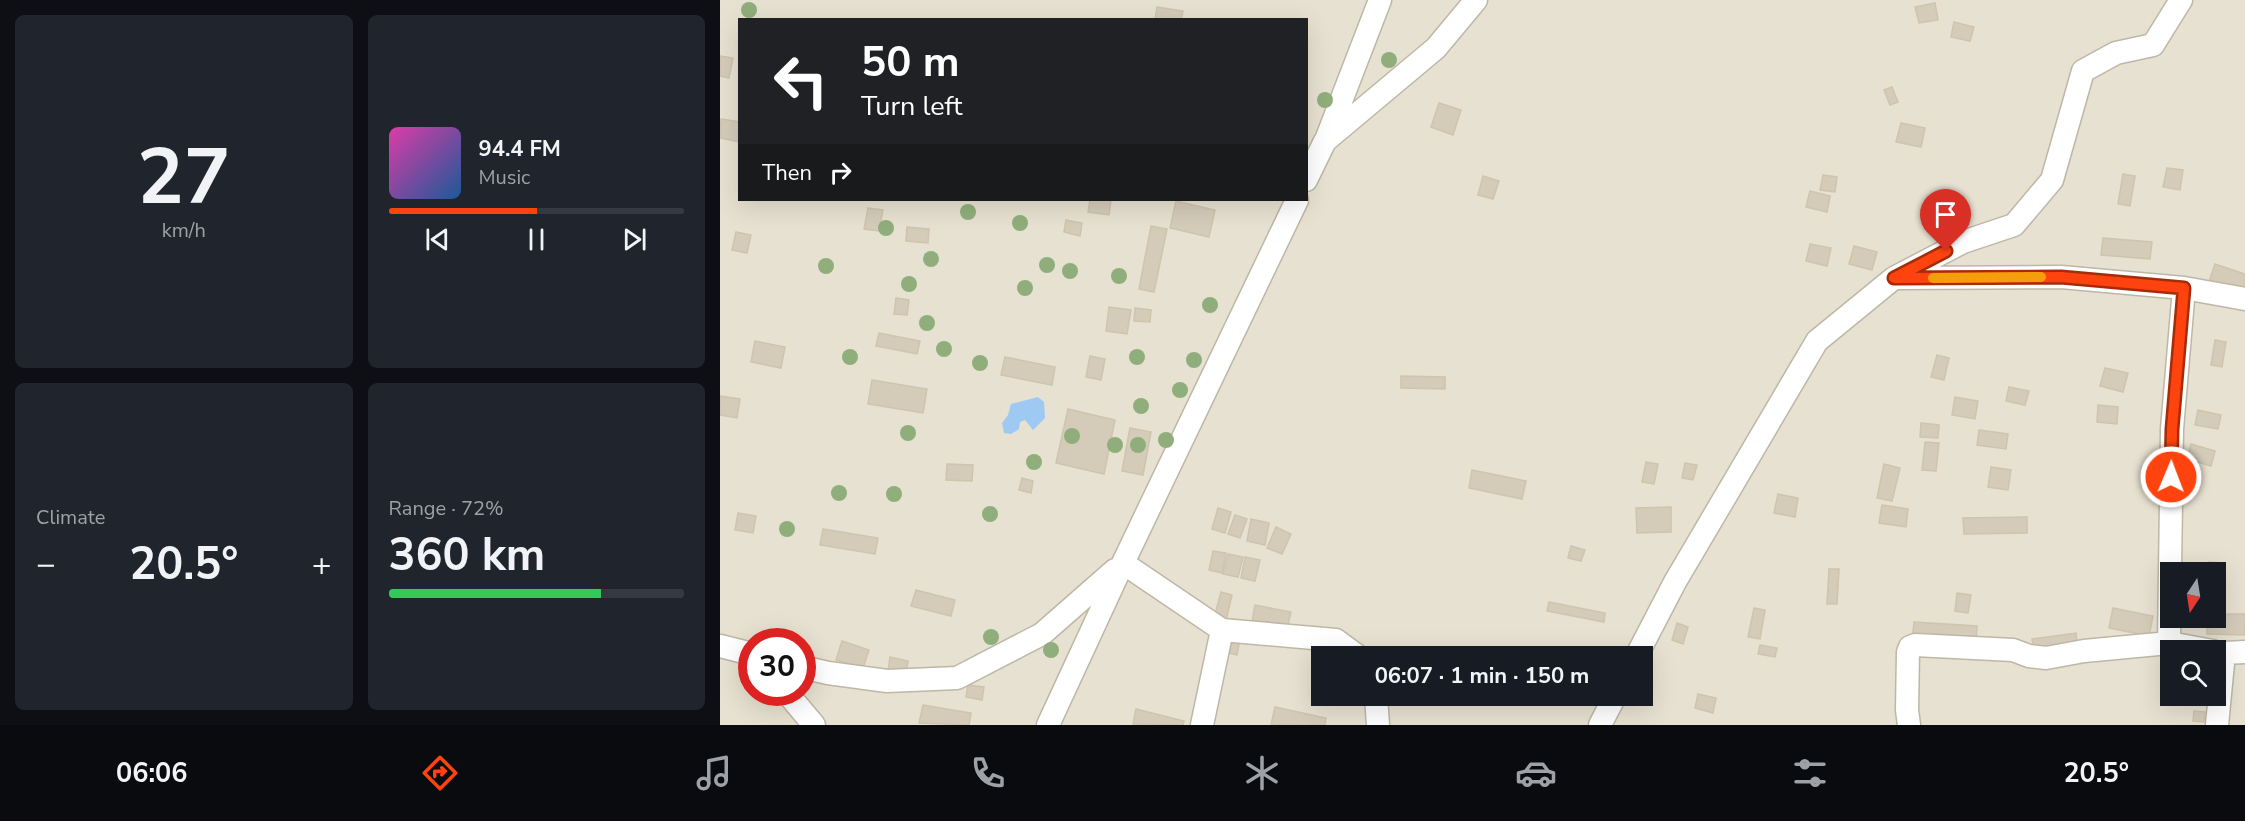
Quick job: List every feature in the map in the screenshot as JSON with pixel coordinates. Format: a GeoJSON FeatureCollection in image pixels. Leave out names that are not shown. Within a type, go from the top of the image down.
{"type":"FeatureCollection","features":[{"type":"Feature","properties":{"kind":"street"},"geometry":{"type":"LineString","coordinates":[[1308,176],[1325,141],[1380,0]]}},
{"type":"Feature","properties":{"kind":"street"},"geometry":{"type":"LineString","coordinates":[[1325,141],[1436,48],[1476,0]]}},
{"type":"Feature","properties":{"kind":"street"},"geometry":{"type":"LineString","coordinates":[[1642,646],[1676,582],[1817,341],[1894,278],[1963,242],[2014,225],[2052,180],[2083,71],[2116,53],[2153,45],[2181,0]]}},
{"type":"Feature","properties":{"kind":"street"},"geometry":{"type":"LineString","coordinates":[[1048,725],[1297,201]]}},
{"type":"Feature","properties":{"kind":"street"},"geometry":{"type":"LineString","coordinates":[[1894,278],[2061,277],[2184,288],[2245,299]]}},
{"type":"Feature","properties":{"kind":"street"},"geometry":{"type":"LineString","coordinates":[[2169,640],[2172,429],[2184,288]]}},
{"type":"Feature","properties":{"kind":"street"},"geometry":{"type":"LineString","coordinates":[[1123,563],[1222,630],[1336,640],[1344,646]]}},
{"type":"Feature","properties":{"kind":"street"},"geometry":{"type":"LineString","coordinates":[[816,671],[887,681],[957,678],[1042,634],[1123,563]]}},
{"type":"Feature","properties":{"kind":"street"},"geometry":{"type":"LineString","coordinates":[[1202,725],[1222,630]]}},
{"type":"Feature","properties":{"kind":"street"},"geometry":{"type":"LineString","coordinates":[[1909,725],[1908,652],[1910,647],[1915,645],[2013,650],[2029,656],[2046,658],[2084,651],[2160,644]]}},
{"type":"Feature","properties":{"kind":"street"},"geometry":{"type":"LineString","coordinates":[[720,646],[738,650]]}},
{"type":"Feature","properties":{"kind":"street"},"geometry":{"type":"LineString","coordinates":[[798,706],[814,725]]}},
{"type":"Feature","properties":{"kind":"street"},"geometry":{"type":"LineString","coordinates":[[1377,706],[1378,725]]}},
{"type":"Feature","properties":{"kind":"street"},"geometry":{"type":"LineString","coordinates":[[1600,725],[1610,706]]}},
{"type":"Feature","properties":{"kind":"street"},"geometry":{"type":"LineString","coordinates":[[2217,725],[2219,706]]}},
{"type":"Feature","properties":{"kind":"shaded area"},"geometry":{"type":"Polygon","coordinates":[[[720,0],[2245,0],[2245,725],[720,725],[720,0]]]}},
{"type":"Feature","properties":{"kind":"water"},"geometry":{"type":"Polygon","coordinates":[[[1038,397],[1044,402],[1045,418],[1033,430],[1025,420],[1020,422],[1019,429],[1011,434],[1004,433],[1002,423],[1008,415],[1011,404],[1038,397]]]}},
{"type":"Feature","properties":{"kind":"building"},"geometry":{"type":"Polygon","coordinates":[[[1935,3],[1938,20],[1919,23],[1915,7],[1935,3]]]}},
{"type":"Feature","properties":{"kind":"building"},"geometry":{"type":"Polygon","coordinates":[[[1157,7],[1183,11],[1181,18],[1155,18],[1157,7]]]}},
{"type":"Feature","properties":{"kind":"building"},"geometry":{"type":"Polygon","coordinates":[[[1954,22],[1974,27],[1970,41],[1951,37],[1954,22]]]}},
{"type":"Feature","properties":{"kind":"building"},"geometry":{"type":"Polygon","coordinates":[[[720,56],[733,58],[729,78],[720,76],[720,56]]]}},
{"type":"Feature","properties":{"kind":"building"},"geometry":{"type":"Polygon","coordinates":[[[1892,87],[1898,102],[1890,105],[1884,90],[1892,87]]]}},
{"type":"Feature","properties":{"kind":"building"},"geometry":{"type":"Polygon","coordinates":[[[1439,103],[1461,110],[1453,135],[1431,127],[1439,103]]]}},
{"type":"Feature","properties":{"kind":"building"},"geometry":{"type":"Polygon","coordinates":[[[721,119],[738,122],[738,142],[720,138],[721,119]]]}},
{"type":"Feature","properties":{"kind":"building"},"geometry":{"type":"Polygon","coordinates":[[[1901,123],[1925,128],[1921,147],[1896,142],[1901,123]]]}},
{"type":"Feature","properties":{"kind":"building"},"geometry":{"type":"Polygon","coordinates":[[[2167,168],[2183,170],[2180,190],[2163,187],[2167,168]]]}},
{"type":"Feature","properties":{"kind":"building"},"geometry":{"type":"Polygon","coordinates":[[[2123,174],[2135,176],[2130,206],[2118,204],[2123,174]]]}},
{"type":"Feature","properties":{"kind":"building"},"geometry":{"type":"Polygon","coordinates":[[[1823,175],[1837,177],[1835,192],[1820,190],[1823,175]]]}},
{"type":"Feature","properties":{"kind":"building"},"geometry":{"type":"Polygon","coordinates":[[[1483,176],[1499,181],[1493,199],[1478,195],[1483,176]]]}},
{"type":"Feature","properties":{"kind":"building"},"geometry":{"type":"Polygon","coordinates":[[[1810,191],[1830,196],[1827,212],[1806,207],[1810,191]]]}},
{"type":"Feature","properties":{"kind":"building"},"geometry":{"type":"Polygon","coordinates":[[[1090,201],[1111,201],[1109,215],[1088,212],[1090,201]]]}},
{"type":"Feature","properties":{"kind":"building"},"geometry":{"type":"Polygon","coordinates":[[[1176,201],[1215,210],[1209,237],[1170,228],[1176,201]]]}},
{"type":"Feature","properties":{"kind":"building"},"geometry":{"type":"Polygon","coordinates":[[[868,208],[883,210],[879,231],[864,229],[868,208]]]}},
{"type":"Feature","properties":{"kind":"building"},"geometry":{"type":"Polygon","coordinates":[[[1066,220],[1082,223],[1080,236],[1064,232],[1066,220]]]}},
{"type":"Feature","properties":{"kind":"building"},"geometry":{"type":"Polygon","coordinates":[[[1151,226],[1167,229],[1154,292],[1139,289],[1151,226]]]}},
{"type":"Feature","properties":{"kind":"building"},"geometry":{"type":"Polygon","coordinates":[[[907,227],[929,229],[928,243],[906,241],[907,227]]]}},
{"type":"Feature","properties":{"kind":"building"},"geometry":{"type":"Polygon","coordinates":[[[736,232],[751,235],[747,253],[732,250],[736,232]]]}},
{"type":"Feature","properties":{"kind":"building"},"geometry":{"type":"Polygon","coordinates":[[[2103,238],[2152,242],[2150,259],[2101,255],[2103,238]]]}},
{"type":"Feature","properties":{"kind":"building"},"geometry":{"type":"Polygon","coordinates":[[[1810,244],[1831,248],[1827,266],[1806,261],[1810,244]]]}},
{"type":"Feature","properties":{"kind":"building"},"geometry":{"type":"Polygon","coordinates":[[[1854,246],[1877,252],[1872,270],[1849,264],[1854,246]]]}},
{"type":"Feature","properties":{"kind":"building"},"geometry":{"type":"Polygon","coordinates":[[[2215,264],[2245,274],[2245,294],[2209,282],[2215,264]]]}},
{"type":"Feature","properties":{"kind":"building"},"geometry":{"type":"Polygon","coordinates":[[[896,298],[909,300],[907,315],[894,314],[896,298]]]}},
{"type":"Feature","properties":{"kind":"building"},"geometry":{"type":"Polygon","coordinates":[[[1109,307],[1131,310],[1127,334],[1106,331],[1109,307]]]}},
{"type":"Feature","properties":{"kind":"building"},"geometry":{"type":"Polygon","coordinates":[[[1135,308],[1151,310],[1150,322],[1134,321],[1135,308]]]}},
{"type":"Feature","properties":{"kind":"building"},"geometry":{"type":"Polygon","coordinates":[[[879,333],[920,341],[917,354],[876,346],[879,333]]]}},
{"type":"Feature","properties":{"kind":"building"},"geometry":{"type":"Polygon","coordinates":[[[2215,340],[2226,342],[2222,367],[2211,365],[2215,340]]]}},
{"type":"Feature","properties":{"kind":"building"},"geometry":{"type":"Polygon","coordinates":[[[755,341],[785,347],[781,368],[751,362],[755,341]]]}},
{"type":"Feature","properties":{"kind":"building"},"geometry":{"type":"Polygon","coordinates":[[[1937,355],[1949,358],[1944,380],[1931,377],[1937,355]]]}},
{"type":"Feature","properties":{"kind":"building"},"geometry":{"type":"Polygon","coordinates":[[[1090,356],[1105,359],[1101,380],[1086,377],[1090,356]]]}},
{"type":"Feature","properties":{"kind":"building"},"geometry":{"type":"Polygon","coordinates":[[[1005,357],[1055,367],[1052,385],[1001,375],[1005,357]]]}},
{"type":"Feature","properties":{"kind":"building"},"geometry":{"type":"Polygon","coordinates":[[[2105,368],[2128,373],[2123,392],[2100,386],[2105,368]]]}},
{"type":"Feature","properties":{"kind":"building"},"geometry":{"type":"Polygon","coordinates":[[[1401,376],[1445,377],[1445,389],[1401,388],[1401,376]]]}},
{"type":"Feature","properties":{"kind":"building"},"geometry":{"type":"Polygon","coordinates":[[[872,380],[927,389],[923,413],[868,404],[872,380]]]}},
{"type":"Feature","properties":{"kind":"building"},"geometry":{"type":"Polygon","coordinates":[[[2009,387],[2029,391],[2025,405],[2006,401],[2009,387]]]}},
{"type":"Feature","properties":{"kind":"building"},"geometry":{"type":"Polygon","coordinates":[[[720,396],[740,399],[737,418],[720,415],[720,396]]]}},
{"type":"Feature","properties":{"kind":"building"},"geometry":{"type":"Polygon","coordinates":[[[1955,397],[1978,401],[1975,419],[1952,415],[1955,397]]]}},
{"type":"Feature","properties":{"kind":"building"},"geometry":{"type":"Polygon","coordinates":[[[2098,405],[2118,407],[2117,424],[2097,422],[2098,405]]]}},
{"type":"Feature","properties":{"kind":"building"},"geometry":{"type":"Polygon","coordinates":[[[1068,409],[1115,420],[1104,474],[1056,463],[1068,409]]]}},
{"type":"Feature","properties":{"kind":"building"},"geometry":{"type":"Polygon","coordinates":[[[2198,410],[2221,415],[2218,429],[2195,425],[2198,410]]]}},
{"type":"Feature","properties":{"kind":"building"},"geometry":{"type":"Polygon","coordinates":[[[1921,423],[1939,425],[1938,438],[1920,437],[1921,423]]]}},
{"type":"Feature","properties":{"kind":"building"},"geometry":{"type":"Polygon","coordinates":[[[1130,428],[1151,432],[1143,475],[1122,471],[1130,428]]]}},
{"type":"Feature","properties":{"kind":"building"},"geometry":{"type":"Polygon","coordinates":[[[1979,430],[2008,434],[2006,449],[1977,445],[1979,430]]]}},
{"type":"Feature","properties":{"kind":"building"},"geometry":{"type":"Polygon","coordinates":[[[1925,442],[1939,443],[1936,471],[1922,470],[1925,442]]]}},
{"type":"Feature","properties":{"kind":"building"},"geometry":{"type":"Polygon","coordinates":[[[2191,444],[2215,451],[2211,466],[2187,459],[2191,444]]]}},
{"type":"Feature","properties":{"kind":"building"},"geometry":{"type":"Polygon","coordinates":[[[1646,462],[1658,464],[1654,484],[1642,482],[1646,462]]]}},
{"type":"Feature","properties":{"kind":"building"},"geometry":{"type":"Polygon","coordinates":[[[1685,463],[1697,465],[1693,480],[1682,478],[1685,463]]]}},
{"type":"Feature","properties":{"kind":"building"},"geometry":{"type":"Polygon","coordinates":[[[947,464],[973,465],[972,481],[946,480],[947,464]]]}},
{"type":"Feature","properties":{"kind":"building"},"geometry":{"type":"Polygon","coordinates":[[[1884,464],[1900,468],[1892,501],[1877,498],[1884,464]]]}},
{"type":"Feature","properties":{"kind":"building"},"geometry":{"type":"Polygon","coordinates":[[[1991,467],[2011,470],[2008,490],[1988,487],[1991,467]]]}},
{"type":"Feature","properties":{"kind":"building"},"geometry":{"type":"Polygon","coordinates":[[[1472,470],[1526,481],[1522,499],[1469,488],[1472,470]]]}},
{"type":"Feature","properties":{"kind":"building"},"geometry":{"type":"Polygon","coordinates":[[[1022,478],[1033,481],[1031,493],[1019,490],[1022,478]]]}},
{"type":"Feature","properties":{"kind":"building"},"geometry":{"type":"Polygon","coordinates":[[[1778,494],[1798,498],[1795,517],[1774,513],[1778,494]]]}},
{"type":"Feature","properties":{"kind":"building"},"geometry":{"type":"Polygon","coordinates":[[[1882,505],[1908,509],[1906,527],[1879,523],[1882,505]]]}},
{"type":"Feature","properties":{"kind":"building"},"geometry":{"type":"Polygon","coordinates":[[[1671,507],[1671,532],[1637,533],[1636,508],[1671,507]]]}},
{"type":"Feature","properties":{"kind":"building"},"geometry":{"type":"Polygon","coordinates":[[[1218,508],[1231,512],[1225,533],[1212,529],[1218,508]]]}},
{"type":"Feature","properties":{"kind":"building"},"geometry":{"type":"Polygon","coordinates":[[[738,513],[756,516],[753,533],[735,530],[738,513]]]}},
{"type":"Feature","properties":{"kind":"building"},"geometry":{"type":"Polygon","coordinates":[[[1235,515],[1247,519],[1240,538],[1228,534],[1235,515]]]}},
{"type":"Feature","properties":{"kind":"building"},"geometry":{"type":"Polygon","coordinates":[[[2027,517],[2027,533],[1964,534],[1963,518],[2027,517]]]}},
{"type":"Feature","properties":{"kind":"building"},"geometry":{"type":"Polygon","coordinates":[[[1251,519],[1269,523],[1265,545],[1247,541],[1251,519]]]}},
{"type":"Feature","properties":{"kind":"building"},"geometry":{"type":"Polygon","coordinates":[[[1276,527],[1291,534],[1282,554],[1267,548],[1276,527]]]}},
{"type":"Feature","properties":{"kind":"building"},"geometry":{"type":"Polygon","coordinates":[[[823,529],[878,538],[875,554],[820,545],[823,529]]]}},
{"type":"Feature","properties":{"kind":"building"},"geometry":{"type":"Polygon","coordinates":[[[1571,546],[1585,550],[1581,561],[1568,558],[1571,546]]]}},
{"type":"Feature","properties":{"kind":"building"},"geometry":{"type":"Polygon","coordinates":[[[1213,551],[1226,553],[1222,573],[1209,570],[1213,551]]]}},
{"type":"Feature","properties":{"kind":"building"},"geometry":{"type":"Polygon","coordinates":[[[1228,554],[1243,557],[1238,577],[1223,574],[1228,554]]]}},
{"type":"Feature","properties":{"kind":"building"},"geometry":{"type":"Polygon","coordinates":[[[1245,557],[1260,560],[1255,581],[1241,578],[1245,557]]]}},
{"type":"Feature","properties":{"kind":"building"},"geometry":{"type":"Polygon","coordinates":[[[1829,569],[1839,569],[1837,604],[1827,604],[1829,569]]]}},
{"type":"Feature","properties":{"kind":"building"},"geometry":{"type":"Polygon","coordinates":[[[916,590],[955,600],[951,616],[911,606],[916,590]]]}},
{"type":"Feature","properties":{"kind":"building"},"geometry":{"type":"Polygon","coordinates":[[[1221,592],[1232,595],[1225,625],[1213,622],[1221,592]]]}},
{"type":"Feature","properties":{"kind":"building"},"geometry":{"type":"Polygon","coordinates":[[[1957,593],[1971,595],[1968,613],[1955,611],[1957,593]]]}},
{"type":"Feature","properties":{"kind":"building"},"geometry":{"type":"Polygon","coordinates":[[[1549,602],[1605,613],[1604,622],[1547,611],[1549,602]]]}},
{"type":"Feature","properties":{"kind":"building"},"geometry":{"type":"Polygon","coordinates":[[[1255,605],[1291,612],[1287,629],[1252,622],[1255,605]]]}},
{"type":"Feature","properties":{"kind":"building"},"geometry":{"type":"Polygon","coordinates":[[[1754,608],[1765,610],[1760,639],[1748,637],[1754,608]]]}},
{"type":"Feature","properties":{"kind":"building"},"geometry":{"type":"Polygon","coordinates":[[[2113,608],[2153,616],[2149,636],[2109,628],[2113,608]]]}},
{"type":"Feature","properties":{"kind":"building"},"geometry":{"type":"Polygon","coordinates":[[[2226,614],[2245,614],[2245,635],[2207,634],[2207,628],[2226,628],[2226,614]]]}},
{"type":"Feature","properties":{"kind":"building"},"geometry":{"type":"Polygon","coordinates":[[[1914,622],[1977,626],[1976,646],[1912,641],[1914,622]]]}},
{"type":"Feature","properties":{"kind":"building"},"geometry":{"type":"Polygon","coordinates":[[[1677,623],[1688,627],[1683,644],[1672,640],[1677,623]]]}},
{"type":"Feature","properties":{"kind":"building"},"geometry":{"type":"Polygon","coordinates":[[[1225,631],[1241,634],[1237,655],[1221,651],[1225,631]]]}},
{"type":"Feature","properties":{"kind":"building"},"geometry":{"type":"Polygon","coordinates":[[[2076,633],[2078,650],[2035,655],[2032,639],[2076,633]]]}},
{"type":"Feature","properties":{"kind":"building"},"geometry":{"type":"Polygon","coordinates":[[[842,641],[869,650],[863,668],[836,660],[842,641]]]}},
{"type":"Feature","properties":{"kind":"building"},"geometry":{"type":"Polygon","coordinates":[[[1760,645],[1777,648],[1775,657],[1758,654],[1760,645]]]}},
{"type":"Feature","properties":{"kind":"building"},"geometry":{"type":"Polygon","coordinates":[[[890,657],[908,661],[906,674],[888,671],[890,657]]]}},
{"type":"Feature","properties":{"kind":"building"},"geometry":{"type":"Polygon","coordinates":[[[968,685],[984,687],[982,700],[966,697],[968,685]]]}},
{"type":"Feature","properties":{"kind":"building"},"geometry":{"type":"Polygon","coordinates":[[[1698,694],[1716,698],[1713,713],[1695,708],[1698,694]]]}},
{"type":"Feature","properties":{"kind":"building"},"geometry":{"type":"Polygon","coordinates":[[[923,705],[971,713],[969,725],[919,723],[923,705]]]}},
{"type":"Feature","properties":{"kind":"building"},"geometry":{"type":"Polygon","coordinates":[[[1275,707],[1326,718],[1325,725],[1271,725],[1275,707]]]}},
{"type":"Feature","properties":{"kind":"building"},"geometry":{"type":"Polygon","coordinates":[[[1136,709],[1184,721],[1183,725],[1133,724],[1136,709]]]}},
{"type":"Feature","properties":{"kind":"building"},"geometry":{"type":"Polygon","coordinates":[[[2194,711],[2205,712],[2204,722],[2193,721],[2194,711]]]}},
{"type":"Feature","properties":{"kind":"slow traffic"},"geometry":{"type":"LineString","coordinates":[[1933,278],[2041,277]]}},
{"type":"Feature","properties":{"kind":"route"},"geometry":{"type":"LineString","coordinates":[[1946,251],[1894,278],[2061,277],[2184,288],[2172,429],[2171,477]]}}]}
